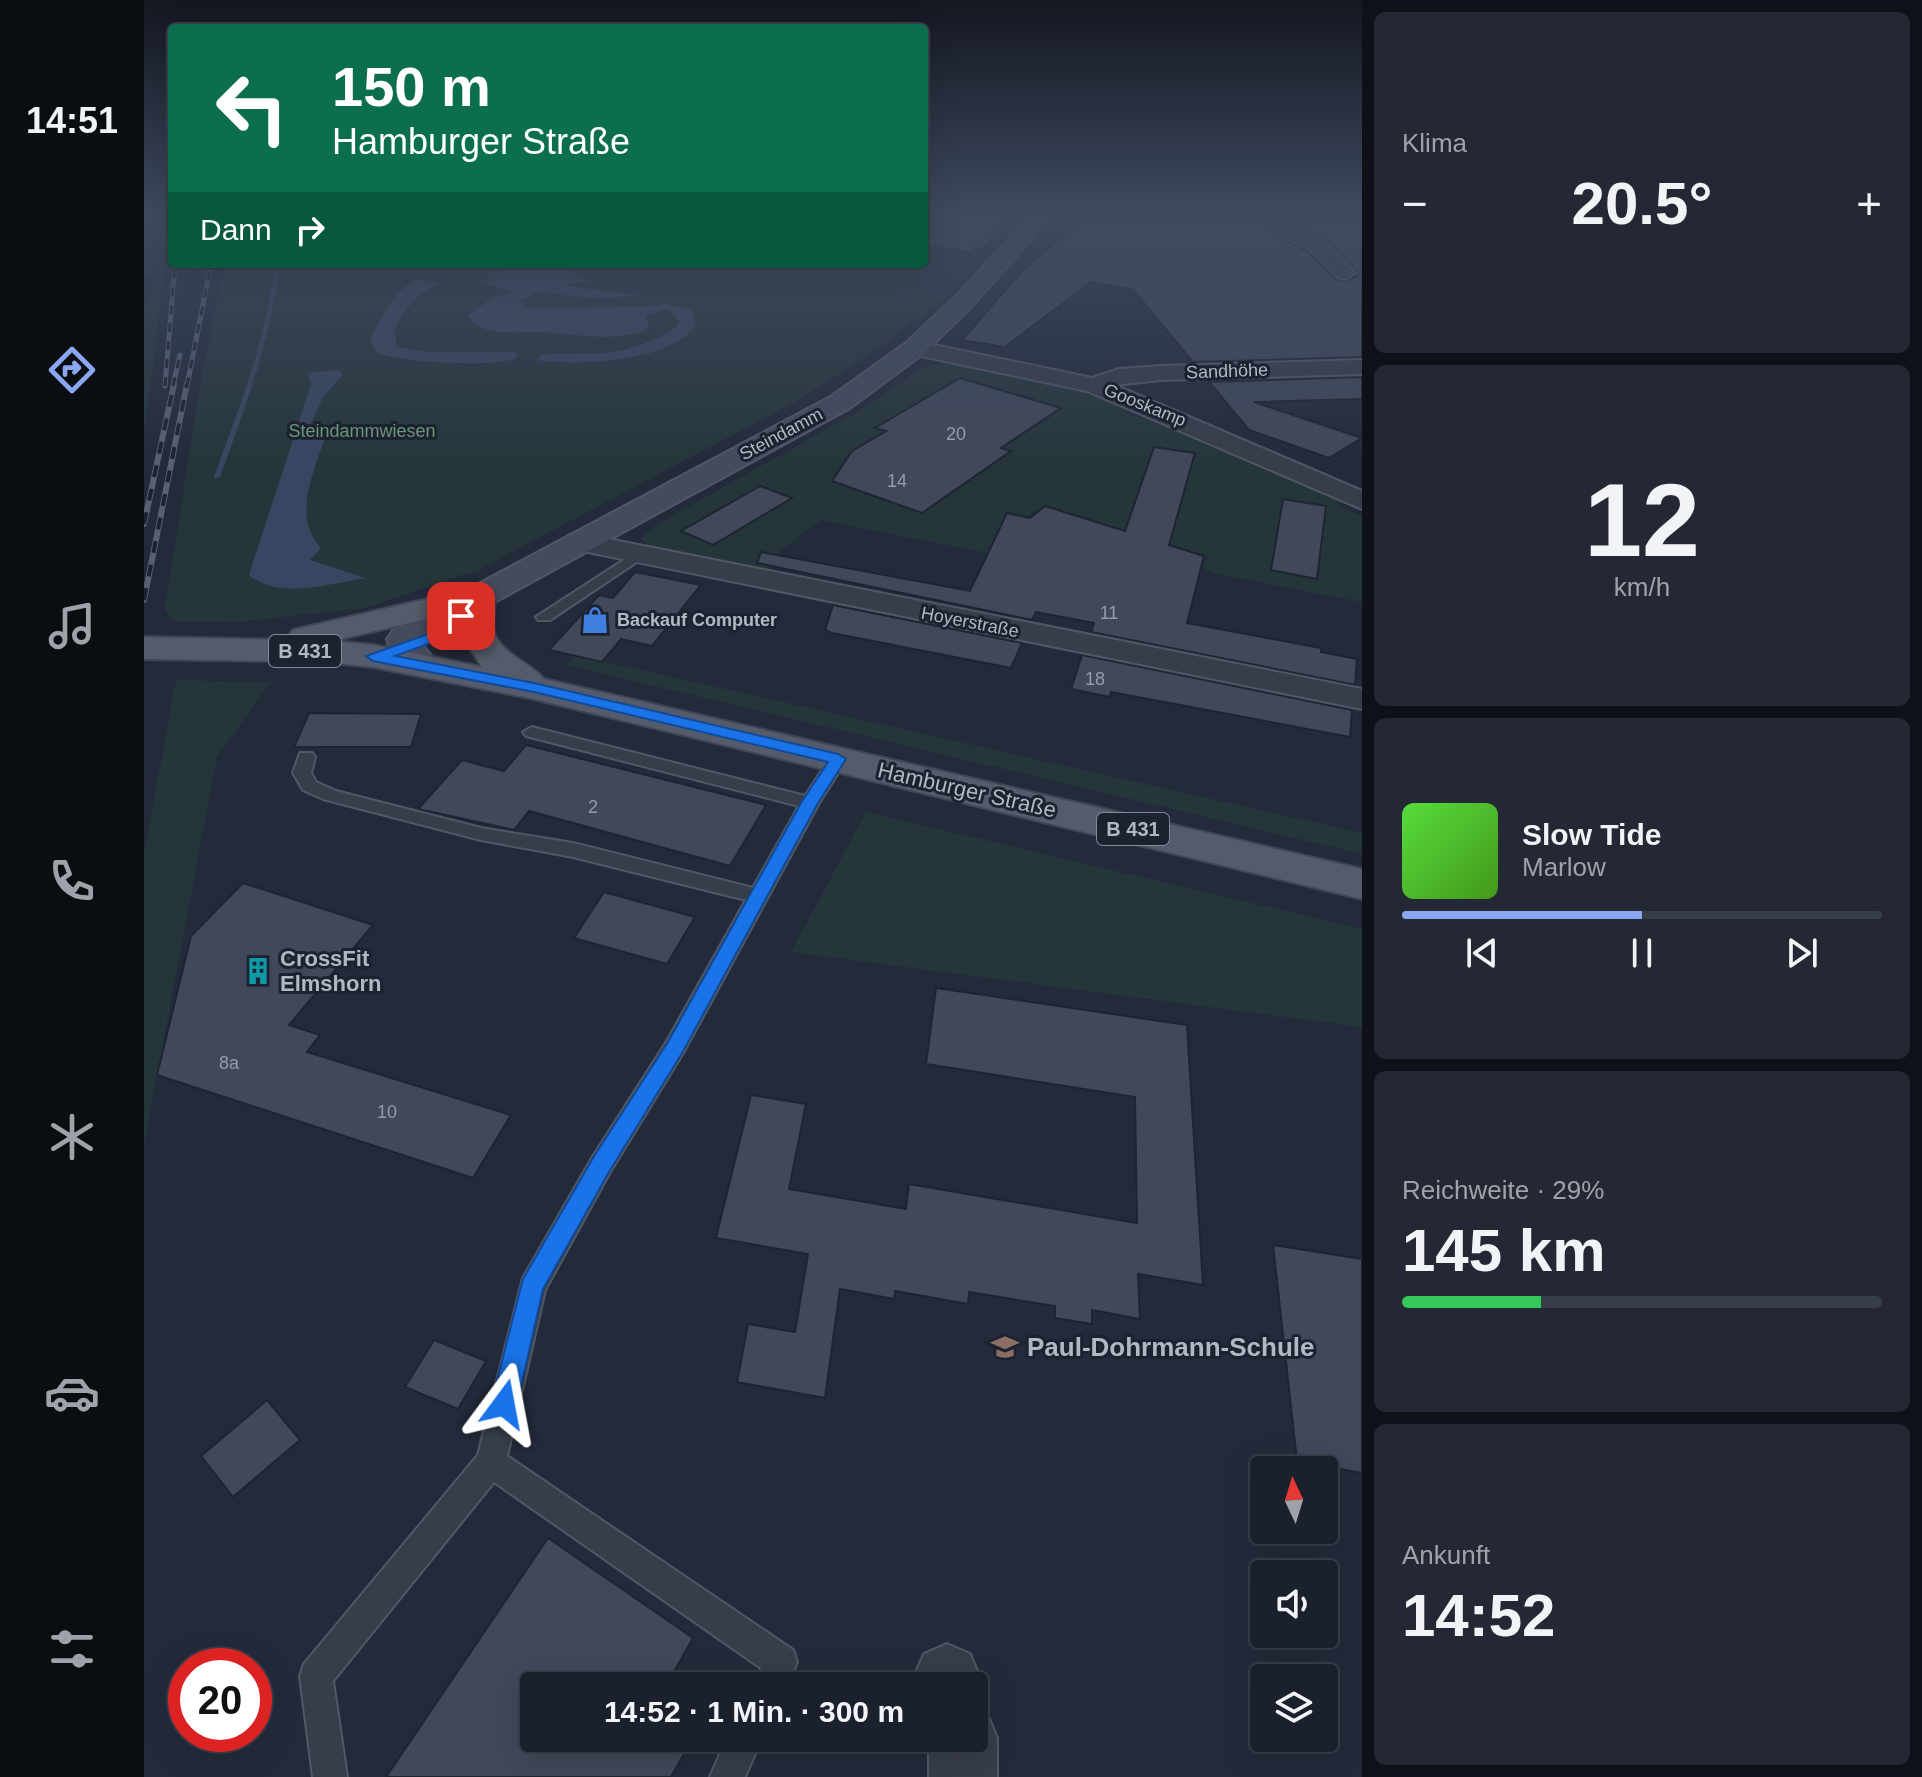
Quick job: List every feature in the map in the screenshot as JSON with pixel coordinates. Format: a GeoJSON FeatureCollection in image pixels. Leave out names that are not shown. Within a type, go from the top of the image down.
{"type":"FeatureCollection","features":[{"type":"Feature","properties":{"kind":"main road"},"geometry":{"type":"LineString","coordinates":[[236,648],[328,633],[479,597],[476,632],[492,657],[534,688]]}},
{"type":"Feature","properties":{"kind":"main road","name":"Hamburger Straße"},"geometry":{"type":"LineString","coordinates":[[144,648],[236,648],[400,656],[1362,884]]}},
{"type":"Feature","properties":{"kind":"street","name":"Steindamm"},"geometry":{"type":"LineString","coordinates":[[400,656],[442,634],[479,597],[841,402],[915,348],[967,298]]}},
{"type":"Feature","properties":{"kind":"street","name":"Gooskamp"},"geometry":{"type":"LineString","coordinates":[[915,348],[1094,385],[1209,432],[1362,501]]}},
{"type":"Feature","properties":{"kind":"street","name":"Sandhöhe"},"geometry":{"type":"LineString","coordinates":[[1094,385],[1119,376],[1161,373],[1362,367]]}},
{"type":"Feature","properties":{"kind":"street","name":"Hoyerstraße"},"geometry":{"type":"LineString","coordinates":[[578,542],[1362,699]]}},
{"type":"Feature","properties":{"kind":"street"},"geometry":{"type":"LineString","coordinates":[[960,1752],[963,1777]]}},
{"type":"Feature","properties":{"kind":"lane"},"geometry":{"type":"LineString","coordinates":[[544,617],[636,556]]}},
{"type":"Feature","properties":{"kind":"lane"},"geometry":{"type":"LineString","coordinates":[[532,732],[810,803]]}},
{"type":"Feature","properties":{"kind":"lane"},"geometry":{"type":"LineString","coordinates":[[306,757],[302,773],[309,786],[330,795],[481,834],[573,850],[760,897]]}},
{"type":"Feature","properties":{"kind":"lane"},"geometry":{"type":"LineString","coordinates":[[330,1777],[316,1676],[491,1462],[532,1287],[601,1165],[675,1047],[810,803],[838,759]]}},
{"type":"Feature","properties":{"kind":"lane"},"geometry":{"type":"LineString","coordinates":[[491,1462],[781,1662],[776,1672]]}},
{"type":"Feature","properties":{"kind":"lane"},"geometry":{"type":"LineString","coordinates":[[727,1777],[739,1752]]}},
{"type":"Feature","properties":{"kind":"green space"},"geometry":{"type":"Polygon","coordinates":[[[161,298],[144,427],[144,302],[161,298]]]}},
{"type":"Feature","properties":{"kind":"green space","name":"Steindammwiesen"},"geometry":{"type":"Polygon","coordinates":[[[217,298],[945,298],[921,321],[912,320],[886,344],[797,401],[478,570],[365,608],[235,622],[172,621],[165,609],[199,391],[217,298]]]}},
{"type":"Feature","properties":{"kind":"green space"},"geometry":{"type":"Polygon","coordinates":[[[955,363],[1022,373],[1121,402],[1124,411],[1183,434],[1205,436],[1339,498],[1339,506],[1362,516],[1362,602],[1212,573],[1201,567],[1208,558],[1045,506],[1026,517],[1006,514],[988,553],[821,520],[781,550],[766,571],[653,549],[641,539],[654,526],[857,412],[926,366],[955,363]]]}},
{"type":"Feature","properties":{"kind":"green space"},"geometry":{"type":"Polygon","coordinates":[[[575,655],[1362,833],[1362,854],[566,665],[575,655]]]}},
{"type":"Feature","properties":{"kind":"green space"},"geometry":{"type":"Polygon","coordinates":[[[176,680],[271,682],[217,757],[144,1145],[144,854],[176,680]]]}},
{"type":"Feature","properties":{"kind":"green space"},"geometry":{"type":"Polygon","coordinates":[[[866,812],[1362,929],[1362,1027],[791,952],[866,812]]]}},
{"type":"Feature","properties":{"kind":"water"},"geometry":{"type":"Polygon","coordinates":[[[394,298],[417,298],[394,330],[397,347],[427,352],[516,352],[517,358],[487,363],[448,363],[378,354],[370,341],[394,298]]]}},
{"type":"Feature","properties":{"kind":"water"},"geometry":{"type":"Polygon","coordinates":[[[492,298],[525,298],[519,301],[525,308],[666,304],[691,310],[696,324],[685,337],[647,354],[599,361],[537,360],[541,355],[619,351],[666,334],[680,322],[669,309],[645,316],[649,323],[646,331],[618,336],[496,332],[480,327],[467,316],[492,298]]]}},
{"type":"Feature","properties":{"kind":"water"},"geometry":{"type":"Polygon","coordinates":[[[339,370],[343,375],[323,397],[311,423],[325,438],[311,480],[306,509],[312,536],[321,548],[310,560],[365,578],[289,589],[261,583],[249,575],[311,384],[308,373],[339,370]]]}},
{"type":"Feature","properties":{"kind":"building"},"geometry":{"type":"Polygon","coordinates":[[[999,298],[1070,298],[1005,347],[962,340],[999,298]]]}},
{"type":"Feature","properties":{"kind":"building"},"geometry":{"type":"Polygon","coordinates":[[[1140,298],[1362,298],[1362,357],[1193,362],[1140,298]]]}},
{"type":"Feature","properties":{"kind":"building"},"geometry":{"type":"Polygon","coordinates":[[[1362,377],[1362,399],[1254,402],[1362,438],[1329,458],[1249,430],[1209,382],[1362,377]]]}},
{"type":"Feature","properties":{"kind":"building"},"geometry":{"type":"Polygon","coordinates":[[[960,378],[1061,408],[1001,448],[1011,451],[922,513],[832,481],[852,451],[886,431],[875,428],[960,378]]]}},
{"type":"Feature","properties":{"kind":"building"},"geometry":{"type":"Polygon","coordinates":[[[1154,447],[1195,453],[1169,545],[1204,556],[1187,623],[1321,648],[1321,652],[1357,659],[1355,685],[1091,632],[1094,623],[1036,612],[1032,620],[757,563],[761,552],[970,591],[1007,513],[1030,518],[1045,506],[1125,531],[1154,447]]]}},
{"type":"Feature","properties":{"kind":"building"},"geometry":{"type":"Polygon","coordinates":[[[760,486],[792,498],[713,545],[681,531],[760,486]]]}},
{"type":"Feature","properties":{"kind":"building"},"geometry":{"type":"Polygon","coordinates":[[[1283,499],[1326,506],[1317,579],[1271,570],[1283,499]]]}},
{"type":"Feature","properties":{"kind":"building"},"geometry":{"type":"Polygon","coordinates":[[[635,572],[701,585],[652,646],[621,639],[602,662],[549,650],[599,595],[613,598],[635,572]]]}},
{"type":"Feature","properties":{"kind":"building"},"geometry":{"type":"Polygon","coordinates":[[[833,605],[1022,643],[1011,668],[832,633],[825,630],[833,605]]]}},
{"type":"Feature","properties":{"kind":"building"},"geometry":{"type":"Polygon","coordinates":[[[1082,655],[1352,710],[1350,737],[1111,692],[1110,697],[1071,689],[1082,655]]]}},
{"type":"Feature","properties":{"kind":"building"},"geometry":{"type":"Polygon","coordinates":[[[309,713],[421,714],[411,747],[294,747],[309,713]]]}},
{"type":"Feature","properties":{"kind":"building"},"geometry":{"type":"Polygon","coordinates":[[[526,745],[766,805],[730,866],[529,811],[514,830],[418,809],[462,760],[504,771],[526,745]]]}},
{"type":"Feature","properties":{"kind":"building"},"geometry":{"type":"Polygon","coordinates":[[[243,883],[373,925],[289,1025],[320,1035],[307,1052],[511,1115],[473,1178],[157,1075],[191,936],[243,883]]]}},
{"type":"Feature","properties":{"kind":"building"},"geometry":{"type":"Polygon","coordinates":[[[604,892],[695,917],[667,964],[574,938],[604,892]]]}},
{"type":"Feature","properties":{"kind":"building"},"geometry":{"type":"Polygon","coordinates":[[[936,988],[1187,1025],[1203,1285],[1138,1274],[1140,1319],[1092,1310],[1092,1324],[1055,1318],[1055,1306],[969,1292],[968,1304],[895,1291],[894,1299],[840,1289],[825,1398],[737,1382],[748,1324],[795,1332],[808,1254],[716,1238],[751,1095],[806,1104],[789,1189],[906,1209],[909,1184],[1137,1223],[1135,1097],[926,1064],[936,988]]]}},
{"type":"Feature","properties":{"kind":"building"},"geometry":{"type":"Polygon","coordinates":[[[1273,1245],[1362,1259],[1362,1473],[1338,1469],[1338,1456],[1296,1456],[1273,1245]]]}},
{"type":"Feature","properties":{"kind":"building"},"geometry":{"type":"Polygon","coordinates":[[[434,1340],[486,1361],[458,1409],[405,1387],[434,1340]]]}},
{"type":"Feature","properties":{"kind":"building"},"geometry":{"type":"Polygon","coordinates":[[[267,1400],[300,1440],[233,1497],[201,1456],[267,1400]]]}},
{"type":"Feature","properties":{"kind":"building"},"geometry":{"type":"Polygon","coordinates":[[[548,1538],[693,1638],[674,1672],[520,1672],[520,1752],[685,1752],[671,1777],[386,1777],[548,1538]]]}},
{"type":"Feature","properties":{"kind":"waterway"},"geometry":{"type":"LineString","coordinates":[[217,477],[263,346],[273,298]]}},
{"type":"Feature","properties":{"kind":"railway"},"geometry":{"type":"LineString","coordinates":[[165,386],[172,298]]}},
{"type":"Feature","properties":{"kind":"railway"},"geometry":{"type":"LineString","coordinates":[[187,386],[204,298]]}},
{"type":"Feature","properties":{"kind":"railway"},"geometry":{"type":"LineString","coordinates":[[173,386],[180,355]]}},
{"type":"Feature","properties":{"kind":"railway"},"geometry":{"type":"LineString","coordinates":[[144,524],[174,384]]}},
{"type":"Feature","properties":{"kind":"railway"},"geometry":{"type":"LineString","coordinates":[[144,600],[187,384]]}},
{"type":"Feature","properties":{"kind":"place","name":"Backauf Computer"},"geometry":{"type":"Point","coordinates":[595,620]}},
{"type":"Feature","properties":{"kind":"place","name":"CrossFit Elmshorn"},"geometry":{"type":"Point","coordinates":[258,971]}},
{"type":"Feature","properties":{"kind":"place","name":"Paul-Dohrmann-Schule"},"geometry":{"type":"Point","coordinates":[1005,1347]}},
{"type":"Feature","properties":{"kind":"route"},"geometry":{"type":"LineString","coordinates":[[461,616],[442,634],[407,649],[373,656],[534,688],[838,759],[810,803],[675,1047],[601,1165],[532,1287],[504,1404]]}}]}
